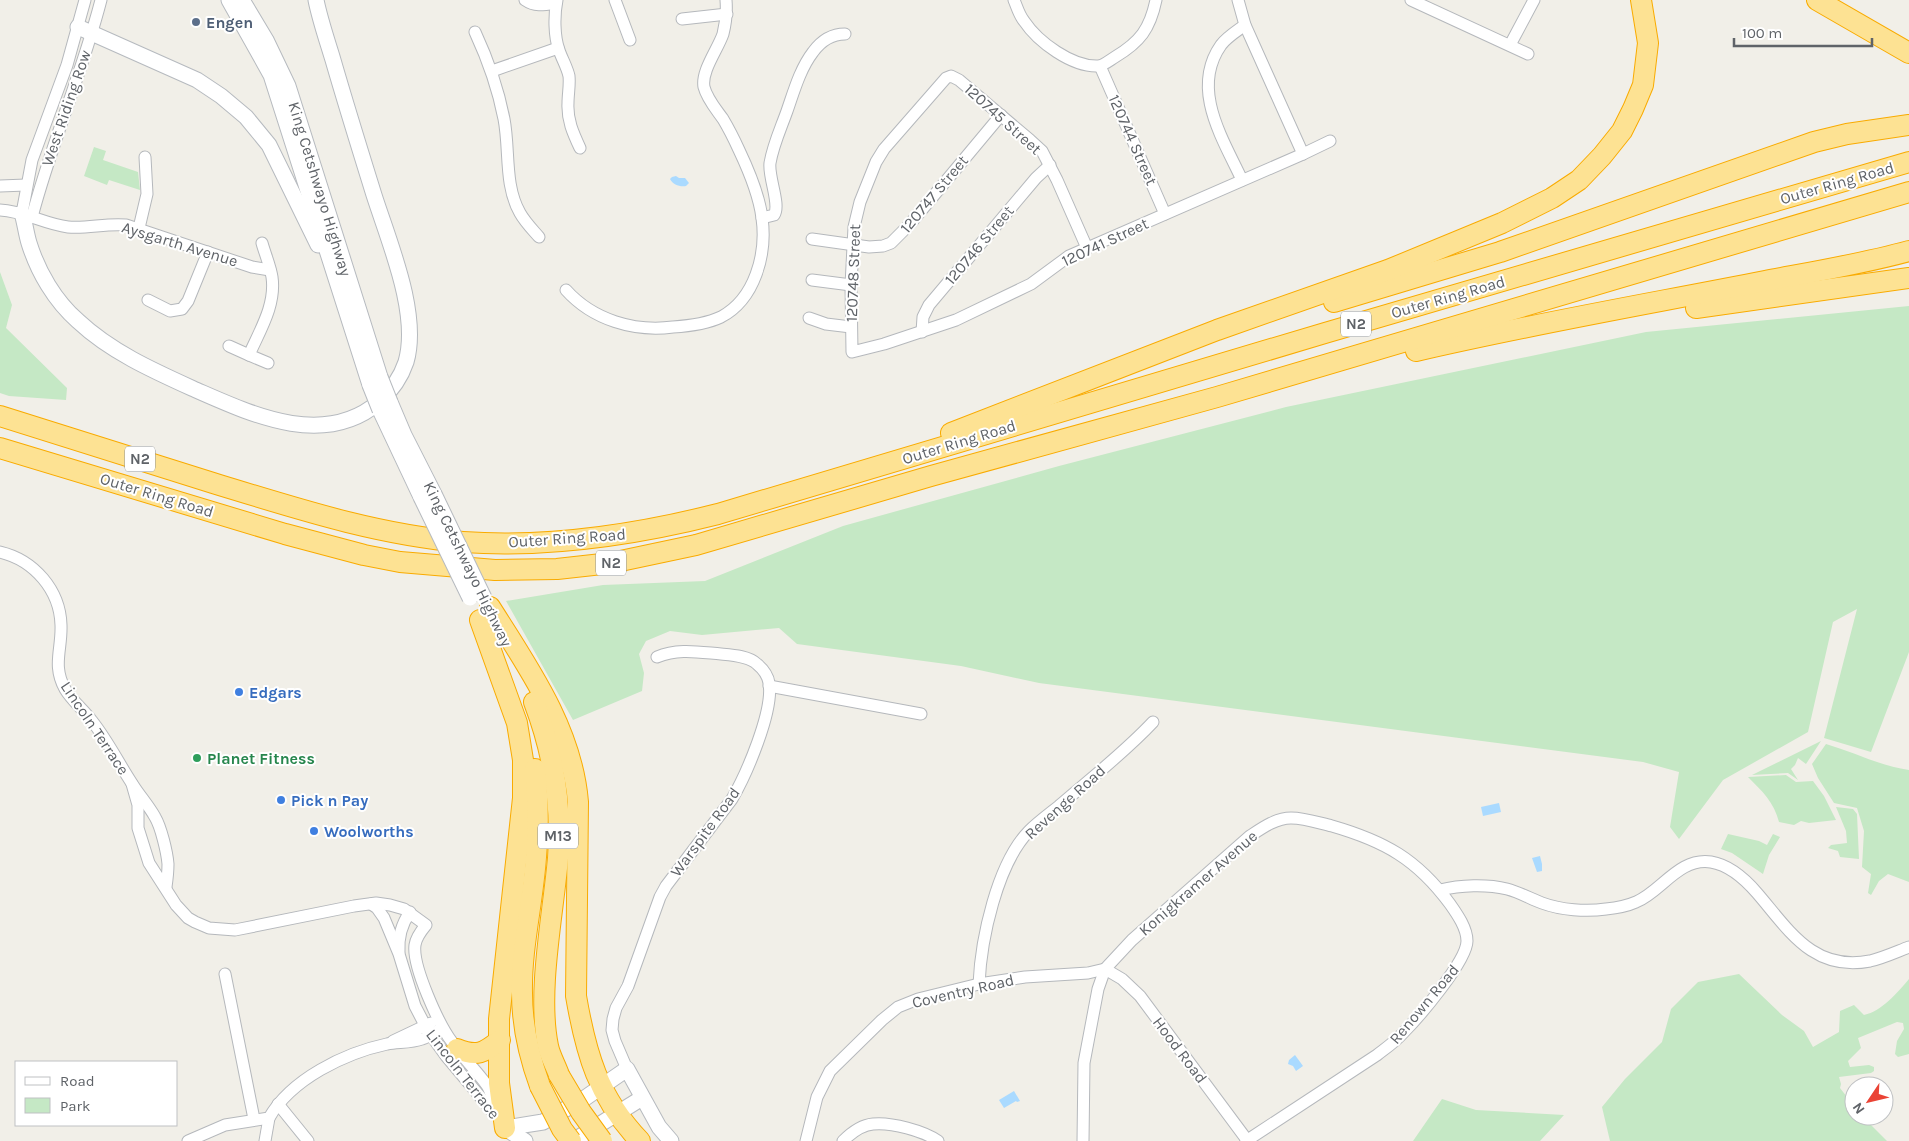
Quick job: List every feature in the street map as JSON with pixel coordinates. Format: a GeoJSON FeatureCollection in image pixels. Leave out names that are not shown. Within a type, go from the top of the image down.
{"type":"FeatureCollection","features":[{"type":"Feature","properties":{"kind":"highway"},"geometry":{"type":"LineString","coordinates":[[804,489],[1217,330],[1388,270],[1502,223],[1552,198],[1579,180],[1602,156],[1622,131],[1633,109],[1643,85],[1648,43],[1641,0]]}},
{"type":"Feature","properties":{"kind":"highway"},"geometry":{"type":"LineString","coordinates":[[1818,0],[1909,53]]}},
{"type":"Feature","properties":{"kind":"highway"},"geometry":{"type":"LineString","coordinates":[[1124,366],[1500,252],[1814,142],[1847,134],[1909,126]]}},
{"type":"Feature","properties":{"kind":"highway","name":"Outer Ring Road"},"geometry":{"type":"LineString","coordinates":[[0,416],[331,518],[389,532],[464,542],[498,543],[564,541],[620,535],[710,516],[804,489],[1334,330],[1909,162]]}},
{"type":"Feature","properties":{"kind":"highway","name":"Outer Ring Road"},"geometry":{"type":"LineString","coordinates":[[0,448],[285,534],[364,554],[435,566],[495,570],[532,570],[611,563],[696,544],[930,476],[1218,397],[1909,192]]}},
{"type":"Feature","properties":{"kind":"highway"},"geometry":{"type":"LineString","coordinates":[[1218,397],[1422,349],[1877,259],[1909,251]]}},
{"type":"Feature","properties":{"kind":"highway"},"geometry":{"type":"LineString","coordinates":[[1532,326],[1689,308],[1909,278]]}},
{"type":"Feature","properties":{"kind":"highway"},"geometry":{"type":"LineString","coordinates":[[481,606],[517,723],[524,770],[523,798],[500,1020],[498,1083],[508,1137]]}},
{"type":"Feature","properties":{"kind":"highway"},"geometry":{"type":"LineString","coordinates":[[481,606],[541,691],[563,736],[576,779],[578,802],[576,996],[586,1044],[600,1086],[617,1115],[640,1141]]}},
{"type":"Feature","properties":{"kind":"highway","name":"King Cetshwayo Highway"},"geometry":{"type":"LineString","coordinates":[[481,606],[524,678],[534,700],[550,752],[556,781],[558,805],[558,857],[546,972],[545,1018],[548,1048],[559,1075],[581,1112],[602,1141]]}},
{"type":"Feature","properties":{"kind":"highway","name":"King Cetshwayo Highway"},"geometry":{"type":"LineString","coordinates":[[481,606],[524,719],[535,770],[538,796],[537,849],[523,969],[522,992],[527,1043],[540,1086],[562,1129],[572,1141]]}},
{"type":"Feature","properties":{"kind":"highway"},"geometry":{"type":"LineString","coordinates":[[457,1049],[466,1053],[481,1053],[500,1040]]}},
{"type":"Feature","properties":{"kind":"main road","name":"King Cetshwayo Highway"},"geometry":{"type":"LineString","coordinates":[[229,0],[271,75],[341,294],[385,406],[481,606]]}},
{"type":"Feature","properties":{"kind":"main road","name":"King Cetshwayo Highway"},"geometry":{"type":"LineString","coordinates":[[242,0],[266,40],[282,72],[298,114],[375,381]]}},
{"type":"Feature","properties":{"kind":"main road"},"geometry":{"type":"LineString","coordinates":[[254,0],[258,14],[279,57],[282,72]]}},
{"type":"Feature","properties":{"kind":"main road"},"geometry":{"type":"LineString","coordinates":[[26,219],[30,245],[38,266],[47,284],[62,305],[77,321],[98,338],[136,362],[266,418],[316,425],[337,423],[370,409],[390,390],[406,363],[410,335],[409,319],[400,276],[350,120],[316,1]]}},
{"type":"Feature","properties":{"kind":"main road"},"geometry":{"type":"LineString","coordinates":[[85,30],[210,88],[246,116],[262,135],[282,168],[341,294]]}},
{"type":"Feature","properties":{"kind":"main road"},"geometry":{"type":"LineString","coordinates":[[508,1137],[569,1108],[627,1068],[642,1098],[659,1126],[671,1141]]}},
{"type":"Feature","properties":{"kind":"main road"},"geometry":{"type":"LineString","coordinates":[[572,1141],[642,1098]]}},
{"type":"Feature","properties":{"kind":"main road"},"geometry":{"type":"LineString","coordinates":[[508,1137],[526,1141]]}},
{"type":"Feature","properties":{"kind":"street","name":"West Riding Row"},"geometry":{"type":"LineString","coordinates":[[26,219],[76,80],[85,30],[85,0]]}},
{"type":"Feature","properties":{"kind":"street","name":"West Riding Row"},"geometry":{"type":"LineString","coordinates":[[26,219],[26,185],[38,142],[64,76],[101,0]]}},
{"type":"Feature","properties":{"kind":"street"},"geometry":{"type":"LineString","coordinates":[[525,0],[533,5],[542,6],[556,1],[558,48],[569,73],[568,105],[570,126],[580,148]]}},
{"type":"Feature","properties":{"kind":"street"},"geometry":{"type":"LineString","coordinates":[[615,0],[630,40]]}},
{"type":"Feature","properties":{"kind":"street"},"geometry":{"type":"LineString","coordinates":[[566,290],[584,308],[615,322],[663,329],[712,321],[738,304],[751,287],[759,261],[762,218],[757,196],[739,150],[710,100],[704,84],[706,72],[722,35],[727,14],[726,0]]}},
{"type":"Feature","properties":{"kind":"street"},"geometry":{"type":"LineString","coordinates":[[1014,0],[1024,22],[1038,37],[1059,53],[1077,63],[1100,66],[1136,43],[1148,26],[1156,0]]}},
{"type":"Feature","properties":{"kind":"street"},"geometry":{"type":"LineString","coordinates":[[1238,0],[1245,25],[1303,154]]}},
{"type":"Feature","properties":{"kind":"street"},"geometry":{"type":"LineString","coordinates":[[1411,0],[1528,54]]}},
{"type":"Feature","properties":{"kind":"street"},"geometry":{"type":"LineString","coordinates":[[1510,45],[1534,0]]}},
{"type":"Feature","properties":{"kind":"street"},"geometry":{"type":"LineString","coordinates":[[682,19],[727,14]]}},
{"type":"Feature","properties":{"kind":"street"},"geometry":{"type":"LineString","coordinates":[[1242,180],[1213,116],[1208,94],[1209,78],[1214,59],[1222,44],[1245,25]]}},
{"type":"Feature","properties":{"kind":"street"},"geometry":{"type":"LineString","coordinates":[[475,32],[492,71],[504,121],[512,194],[520,214],[539,237]]}},
{"type":"Feature","properties":{"kind":"street"},"geometry":{"type":"LineString","coordinates":[[762,218],[776,212],[770,175],[770,162],[799,77],[814,51],[822,42],[837,34],[845,34]]}},
{"type":"Feature","properties":{"kind":"street"},"geometry":{"type":"LineString","coordinates":[[492,71],[558,48]]}},
{"type":"Feature","properties":{"kind":"street","name":"120744 Street"},"geometry":{"type":"LineString","coordinates":[[1100,66],[1165,214]]}},
{"type":"Feature","properties":{"kind":"street"},"geometry":{"type":"LineString","coordinates":[[64,76],[76,80]]}},
{"type":"Feature","properties":{"kind":"street","name":"120745 Street"},"geometry":{"type":"LineString","coordinates":[[951,76],[959,80],[1036,145],[1050,165],[1087,248]]}},
{"type":"Feature","properties":{"kind":"street","name":"120748 Street"},"geometry":{"type":"LineString","coordinates":[[852,352],[851,285],[856,214],[879,156],[941,83],[951,76]]}},
{"type":"Feature","properties":{"kind":"street","name":"120747 Street"},"geometry":{"type":"LineString","coordinates":[[812,239],[868,247],[883,246],[896,239],[1001,115]]}},
{"type":"Feature","properties":{"kind":"street","name":"120741 Street"},"geometry":{"type":"LineString","coordinates":[[852,352],[956,320],[1022,289],[1039,279],[1069,256],[1303,154],[1330,140]]}},
{"type":"Feature","properties":{"kind":"street"},"geometry":{"type":"LineString","coordinates":[[139,228],[147,194],[145,157]]}},
{"type":"Feature","properties":{"kind":"street","name":"120746 Street"},"geometry":{"type":"LineString","coordinates":[[922,332],[923,317],[929,305],[1036,178],[1050,165]]}},
{"type":"Feature","properties":{"kind":"street"},"geometry":{"type":"LineString","coordinates":[[0,186],[26,185]]}},
{"type":"Feature","properties":{"kind":"street","name":"Aysgarth Avenue"},"geometry":{"type":"LineString","coordinates":[[0,210],[26,219],[70,228],[110,224],[139,228],[252,267],[270,270]]}},
{"type":"Feature","properties":{"kind":"street"},"geometry":{"type":"LineString","coordinates":[[249,355],[270,308],[272,283],[262,243]]}},
{"type":"Feature","properties":{"kind":"street"},"geometry":{"type":"LineString","coordinates":[[148,300],[170,311],[182,309],[188,302],[208,252]]}},
{"type":"Feature","properties":{"kind":"street"},"geometry":{"type":"LineString","coordinates":[[812,280],[851,285]]}},
{"type":"Feature","properties":{"kind":"street"},"geometry":{"type":"LineString","coordinates":[[809,318],[826,324],[851,327]]}},
{"type":"Feature","properties":{"kind":"street"},"geometry":{"type":"LineString","coordinates":[[229,346],[268,363]]}},
{"type":"Feature","properties":{"kind":"street","name":"Lincoln Terrace"},"geometry":{"type":"LineString","coordinates":[[0,552],[16,557],[30,566],[40,574],[50,588],[57,604],[60,618],[61,630],[57,659],[62,683],[70,696],[92,720],[106,740],[132,784],[156,818],[167,859],[166,887]]}},
{"type":"Feature","properties":{"kind":"street"},"geometry":{"type":"LineString","coordinates":[[657,657],[678,651],[747,658],[756,662],[763,670],[769,686],[921,714]]}},
{"type":"Feature","properties":{"kind":"street","name":"Warspite Road"},"geometry":{"type":"LineString","coordinates":[[627,1068],[612,1030],[616,1008],[628,986],[660,897],[666,886],[732,799],[740,785],[763,722],[769,697],[769,686]]}},
{"type":"Feature","properties":{"kind":"street","name":"Revenge Road"},"geometry":{"type":"LineString","coordinates":[[980,984],[980,968],[990,915],[1000,880],[1012,853],[1030,830],[1131,744],[1152,722]]}},
{"type":"Feature","properties":{"kind":"street","name":"Lincoln Terrace"},"geometry":{"type":"LineString","coordinates":[[132,784],[138,805],[138,828],[149,863],[176,905],[188,918],[209,928],[224,930],[249,928],[371,904],[390,905],[410,912],[426,925],[418,935],[415,945],[415,956],[424,987],[440,1024],[457,1049],[488,1086],[508,1137]]}},
{"type":"Feature","properties":{"kind":"street","name":"Konigkramer Avenue"},"geometry":{"type":"LineString","coordinates":[[1083,1141],[1084,1064],[1098,989],[1105,969],[1132,940],[1250,836],[1266,826],[1282,820],[1300,818],[1318,822],[1353,832],[1378,842],[1404,857],[1440,890]]}},
{"type":"Feature","properties":{"kind":"street"},"geometry":{"type":"LineString","coordinates":[[149,863],[167,859]]}},
{"type":"Feature","properties":{"kind":"street"},"geometry":{"type":"LineString","coordinates":[[1440,890],[1491,886],[1509,889],[1555,907],[1578,910],[1604,910],[1637,902],[1685,867],[1698,862],[1710,862],[1732,870],[1797,939],[1810,950],[1829,960],[1849,963],[1870,961],[1909,948]]}},
{"type":"Feature","properties":{"kind":"street","name":"Renown Road"},"geometry":{"type":"LineString","coordinates":[[1246,1140],[1394,1042],[1405,1032],[1457,967],[1465,953],[1467,941],[1465,930],[1440,890]]}},
{"type":"Feature","properties":{"kind":"street","name":"Lincoln Terrace"},"geometry":{"type":"LineString","coordinates":[[371,904],[377,908],[384,918],[399,954],[410,992],[428,1031],[508,1137]]}},
{"type":"Feature","properties":{"kind":"street","name":"Lincoln Terrace"},"geometry":{"type":"LineString","coordinates":[[399,954],[400,932],[410,912]]}},
{"type":"Feature","properties":{"kind":"street","name":"Coventry Road"},"geometry":{"type":"LineString","coordinates":[[806,1141],[817,1097],[823,1082],[841,1058],[898,1007],[980,984],[1025,977],[1088,973],[1105,969]]}},
{"type":"Feature","properties":{"kind":"street","name":"Hood Road"},"geometry":{"type":"LineString","coordinates":[[1105,969],[1131,986],[1140,996],[1246,1140]]}},
{"type":"Feature","properties":{"kind":"street"},"geometry":{"type":"LineString","coordinates":[[225,974],[254,1119]]}},
{"type":"Feature","properties":{"kind":"street"},"geometry":{"type":"LineString","coordinates":[[265,1141],[268,1118],[278,1104],[292,1090],[332,1064],[350,1055],[387,1044],[420,1040],[428,1031],[440,1024]]}},
{"type":"Feature","properties":{"kind":"street"},"geometry":{"type":"LineString","coordinates":[[278,1104],[308,1141]]}},
{"type":"Feature","properties":{"kind":"street"},"geometry":{"type":"LineString","coordinates":[[188,1141],[217,1128],[254,1119],[268,1118]]}},
{"type":"Feature","properties":{"kind":"street"},"geometry":{"type":"LineString","coordinates":[[843,1141],[850,1134],[874,1124],[896,1126],[915,1131],[938,1141]]}},
{"type":"Feature","properties":{"kind":"green space"},"geometry":{"type":"Polygon","coordinates":[[[94,147],[106,151],[103,160],[138,172],[140,190],[109,180],[107,185],[84,176],[94,147]]]}},
{"type":"Feature","properties":{"kind":"green space"},"geometry":{"type":"Polygon","coordinates":[[[0,272],[12,305],[6,328],[67,388],[66,400],[9,396],[0,393],[0,272]]]}},
{"type":"Feature","properties":{"kind":"green space"},"geometry":{"type":"Polygon","coordinates":[[[1909,306],[1909,652],[1871,752],[1824,738],[1857,609],[1833,622],[1808,732],[1723,780],[1679,839],[1670,827],[1679,772],[1643,762],[1039,683],[961,666],[797,644],[779,628],[702,635],[670,631],[646,641],[639,654],[644,673],[642,691],[573,720],[506,601],[603,585],[705,581],[843,526],[1059,466],[1286,407],[1646,332],[1909,306]]]}},
{"type":"Feature","properties":{"kind":"green space"},"geometry":{"type":"Polygon","coordinates":[[[1821,741],[1806,764],[1798,758],[1791,769],[1798,780],[1788,773],[1752,775],[1821,741]]]}},
{"type":"Feature","properties":{"kind":"green space"},"geometry":{"type":"Polygon","coordinates":[[[1826,744],[1888,765],[1909,770],[1909,882],[1888,874],[1879,881],[1871,895],[1868,893],[1871,874],[1862,867],[1864,831],[1857,808],[1834,803],[1818,778],[1812,764],[1826,744]]]}},
{"type":"Feature","properties":{"kind":"green space"},"geometry":{"type":"Polygon","coordinates":[[[1786,775],[1796,782],[1813,781],[1824,796],[1836,820],[1809,823],[1801,821],[1794,825],[1779,822],[1771,803],[1748,777],[1786,775]]]}},
{"type":"Feature","properties":{"kind":"green space"},"geometry":{"type":"Polygon","coordinates":[[[1836,807],[1853,809],[1857,814],[1859,859],[1840,857],[1838,851],[1828,848],[1831,845],[1847,843],[1846,831],[1836,807]]]}},
{"type":"Feature","properties":{"kind":"green space"},"geometry":{"type":"Polygon","coordinates":[[[1728,834],[1759,841],[1767,845],[1773,834],[1780,837],[1769,855],[1763,874],[1732,853],[1721,849],[1728,834]]]}},
{"type":"Feature","properties":{"kind":"green space"},"geometry":{"type":"Polygon","coordinates":[[[1739,974],[1782,1015],[1804,1031],[1813,1047],[1839,1032],[1840,1011],[1854,1005],[1864,1015],[1871,1013],[1889,1001],[1909,979],[1909,1054],[1898,1057],[1895,1054],[1897,1041],[1904,1029],[1903,1023],[1897,1022],[1858,1038],[1861,1048],[1848,1061],[1850,1067],[1869,1065],[1874,1067],[1874,1071],[1839,1077],[1840,1088],[1844,1093],[1844,1126],[1872,1126],[1887,1141],[1610,1141],[1602,1107],[1625,1079],[1662,1042],[1671,1009],[1698,982],[1739,974]]]}},
{"type":"Feature","properties":{"kind":"green space"},"geometry":{"type":"Polygon","coordinates":[[[1442,1099],[1476,1110],[1564,1115],[1540,1141],[1413,1141],[1442,1099]]]}},
{"type":"Feature","properties":{"kind":"water"},"geometry":{"type":"Polygon","coordinates":[[[676,176],[685,178],[689,183],[686,186],[675,184],[670,179],[676,176]]]}},
{"type":"Feature","properties":{"kind":"water"},"geometry":{"type":"Polygon","coordinates":[[[1499,803],[1501,812],[1483,816],[1481,807],[1499,803]]]}},
{"type":"Feature","properties":{"kind":"water"},"geometry":{"type":"Polygon","coordinates":[[[1540,856],[1542,871],[1537,872],[1532,858],[1540,856]]]}},
{"type":"Feature","properties":{"kind":"water"},"geometry":{"type":"Polygon","coordinates":[[[1295,1055],[1303,1066],[1296,1071],[1293,1066],[1288,1064],[1289,1060],[1295,1055]]]}},
{"type":"Feature","properties":{"kind":"water"},"geometry":{"type":"Polygon","coordinates":[[[1014,1091],[1020,1101],[1016,1101],[1004,1108],[999,1100],[1014,1091]]]}},
{"type":"Feature","properties":{"kind":"place","name":"Engen"},"geometry":{"type":"Point","coordinates":[196,22]}},
{"type":"Feature","properties":{"kind":"place","name":"Edgars"},"geometry":{"type":"Point","coordinates":[239,692]}},
{"type":"Feature","properties":{"kind":"place","name":"Planet Fitness"},"geometry":{"type":"Point","coordinates":[197,758]}},
{"type":"Feature","properties":{"kind":"place","name":"Pick n Pay"},"geometry":{"type":"Point","coordinates":[281,800]}},
{"type":"Feature","properties":{"kind":"place","name":"Woolworths"},"geometry":{"type":"Point","coordinates":[314,831]}}]}
